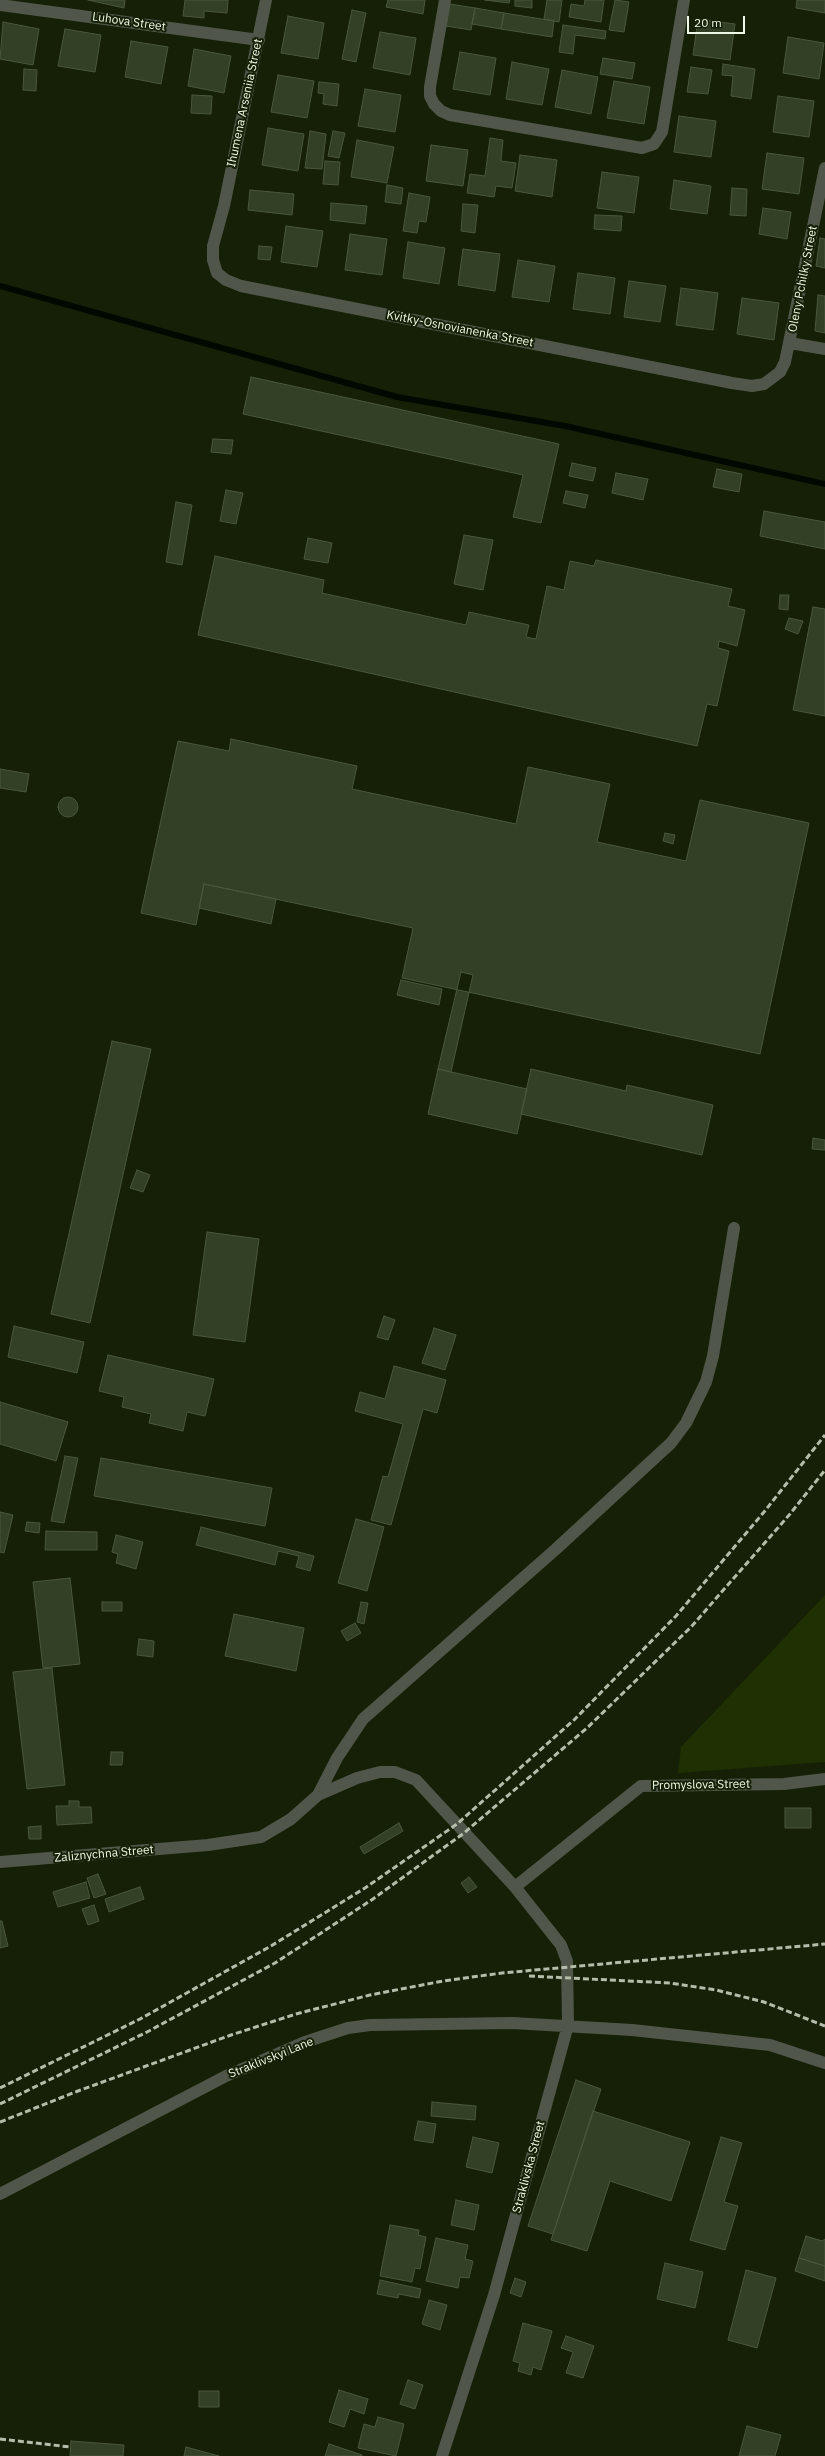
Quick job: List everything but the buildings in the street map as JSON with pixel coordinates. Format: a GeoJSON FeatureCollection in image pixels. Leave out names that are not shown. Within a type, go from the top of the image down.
{"type":"FeatureCollection","features":[{"type":"Feature","properties":{"kind":"street","name":"Ihumena Arseniia Street"},"geometry":{"type":"LineString","coordinates":[[213,246],[224,206],[266,0]]}},
{"type":"Feature","properties":{"kind":"street"},"geometry":{"type":"LineString","coordinates":[[445,0],[430,87],[432,100],[441,111],[466,118],[642,148],[654,144],[662,132],[684,0]]}},
{"type":"Feature","properties":{"kind":"street","name":"Luhova Street"},"geometry":{"type":"LineString","coordinates":[[0,5],[259,40]]}},
{"type":"Feature","properties":{"kind":"street","name":"Oleny Pchilky Street"},"geometry":{"type":"LineString","coordinates":[[732,383],[752,386],[764,384],[772,379],[785,362],[824,175]]}},
{"type":"Feature","properties":{"kind":"street","name":"Kvitky-Osnovianenka Street"},"geometry":{"type":"LineString","coordinates":[[213,246],[213,260],[217,273],[226,280],[241,286],[732,383]]}},
{"type":"Feature","properties":{"kind":"street"},"geometry":{"type":"LineString","coordinates":[[790,343],[825,349]]}},
{"type":"Feature","properties":{"kind":"street"},"geometry":{"type":"LineString","coordinates":[[318,1795],[337,1758],[363,1719],[556,1549],[671,1443],[686,1423],[706,1382],[714,1356],[734,1228]]}},
{"type":"Feature","properties":{"kind":"street","name":"Straklivska Street"},"geometry":{"type":"LineString","coordinates":[[318,1795],[357,1778],[380,1772],[395,1772],[410,1777],[426,1790],[515,1887],[561,1945],[567,1961],[569,1978],[568,2025],[494,2295],[442,2456]]}},
{"type":"Feature","properties":{"kind":"street","name":"Promyslova Street"},"geometry":{"type":"LineString","coordinates":[[515,1887],[641,1786],[784,1784],[825,1779]]}},
{"type":"Feature","properties":{"kind":"street","name":"Zaliznychna Street"},"geometry":{"type":"LineString","coordinates":[[0,1862],[208,1845],[261,1837],[291,1819],[318,1795]]}},
{"type":"Feature","properties":{"kind":"street","name":"Straklivskyi Lane"},"geometry":{"type":"LineString","coordinates":[[0,2194],[226,2076],[276,2053],[348,2028],[398,2024],[513,2023],[568,2025]]}},
{"type":"Feature","properties":{"kind":"street"},"geometry":{"type":"LineString","coordinates":[[568,2025],[770,2045],[825,2063]]}},
{"type":"Feature","properties":{"kind":"green space"},"geometry":{"type":"Polygon","coordinates":[[[825,1595],[825,1762],[678,1773],[681,1747],[825,1595]]]}},
{"type":"Feature","properties":{"kind":"waterway"},"geometry":{"type":"LineString","coordinates":[[0,286],[397,397],[565,426],[825,484]]}},
{"type":"Feature","properties":{"kind":"railway"},"geometry":{"type":"LineString","coordinates":[[0,2088],[140,2019],[271,1946],[365,1888],[457,1824],[574,1720],[676,1616],[764,1512],[825,1435]]}},
{"type":"Feature","properties":{"kind":"railway"},"geometry":{"type":"LineString","coordinates":[[0,2104],[147,2032],[275,1963],[373,1899],[464,1833],[587,1728],[691,1627],[790,1514],[825,1470]]}},
{"type":"Feature","properties":{"kind":"railway"},"geometry":{"type":"LineString","coordinates":[[0,2122],[78,2091],[231,2035],[296,2014],[370,1995],[443,1981],[502,1973],[825,1944]]}},
{"type":"Feature","properties":{"kind":"railway"},"geometry":{"type":"LineString","coordinates":[[529,1976],[670,1983],[716,1990],[764,2002],[825,2026]]}},
{"type":"Feature","properties":{"kind":"railway"},"geometry":{"type":"LineString","coordinates":[[0,2439],[70,2447]]}}]}
